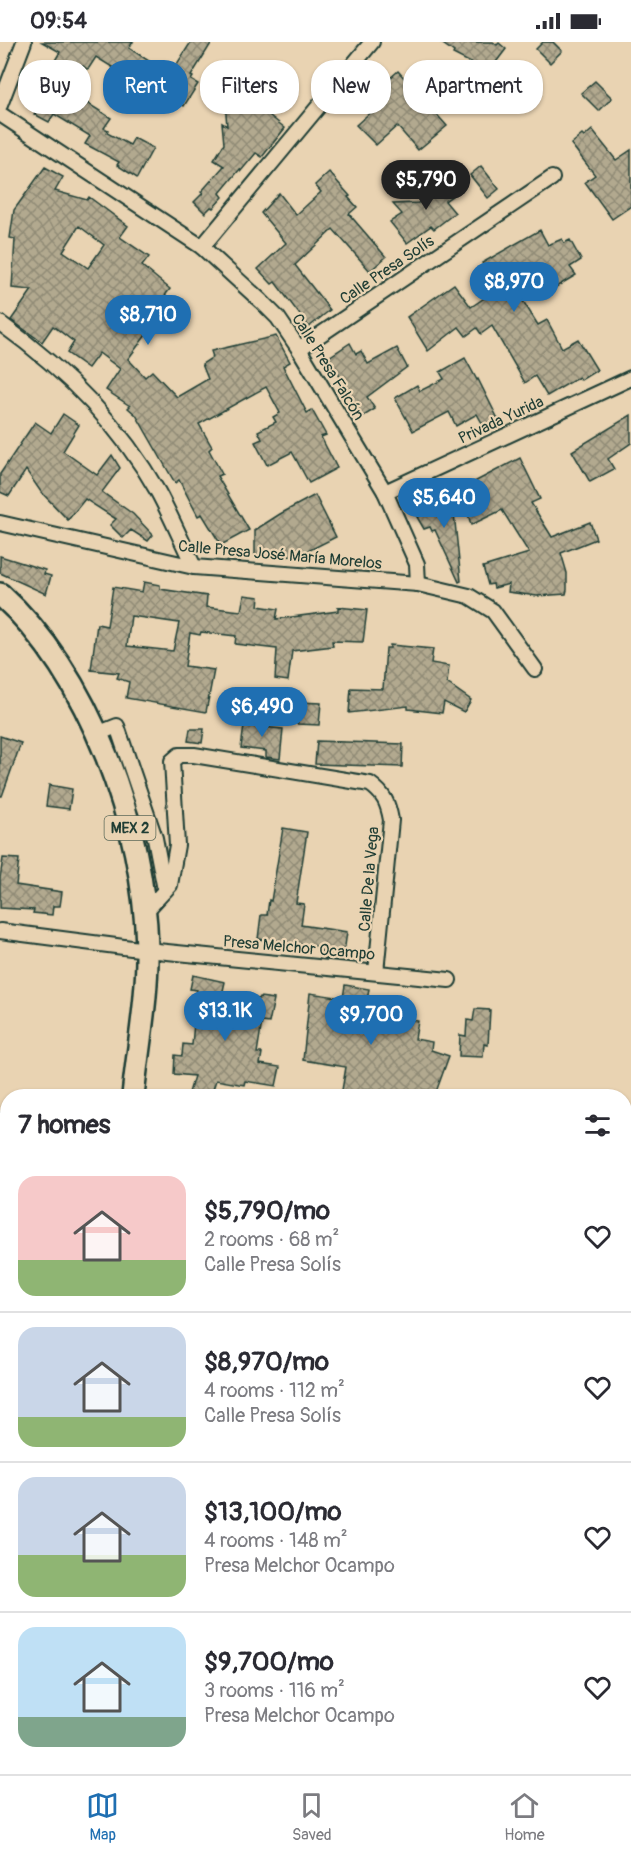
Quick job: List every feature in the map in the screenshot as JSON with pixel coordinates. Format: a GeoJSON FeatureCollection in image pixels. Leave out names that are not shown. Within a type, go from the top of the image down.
{"type":"FeatureCollection","features":[{"type":"Feature","properties":{"kind":"main road","name":"MEX 2"},"geometry":{"type":"LineString","coordinates":[[0,594],[37,633],[73,687],[97,734],[129,826],[140,870],[146,912],[147,950],[145,991],[134,1089]]}},
{"type":"Feature","properties":{"kind":"street"},"geometry":{"type":"LineString","coordinates":[[0,105],[24,42]]}},
{"type":"Feature","properties":{"kind":"street"},"geometry":{"type":"LineString","coordinates":[[202,247],[372,42]]}},
{"type":"Feature","properties":{"kind":"street","name":"Calle Presa Falcón"},"geometry":{"type":"LineString","coordinates":[[0,114],[202,247],[278,318],[385,492],[417,564],[418,584]]}},
{"type":"Feature","properties":{"kind":"street","name":"Calle Presa Solís"},"geometry":{"type":"LineString","coordinates":[[299,349],[552,178]]}},
{"type":"Feature","properties":{"kind":"street"},"geometry":{"type":"LineString","coordinates":[[0,323],[63,372],[107,417],[158,492],[194,567]]}},
{"type":"Feature","properties":{"kind":"street","name":"Privada Yurida"},"geometry":{"type":"LineString","coordinates":[[385,492],[631,378]]}},
{"type":"Feature","properties":{"kind":"street","name":"Calle Presa José María Morelos"},"geometry":{"type":"LineString","coordinates":[[0,523],[194,567],[418,584],[469,596],[493,611],[535,669]]}},
{"type":"Feature","properties":{"kind":"street"},"geometry":{"type":"LineString","coordinates":[[97,734],[117,726],[155,838],[165,890],[146,912]]}},
{"type":"Feature","properties":{"kind":"street","name":"Calle De la Vega"},"geometry":{"type":"LineString","coordinates":[[165,890],[170,885],[177,845],[172,761],[179,755],[194,754],[370,784],[381,792],[388,804],[391,820],[376,972]]}},
{"type":"Feature","properties":{"kind":"street","name":"Presa Melchor Ocampo"},"geometry":{"type":"LineString","coordinates":[[0,930],[147,950],[448,980]]}},
{"type":"Feature","properties":{"kind":"building"},"geometry":{"type":"Polygon","coordinates":[[[42,42],[133,42],[129,48],[147,60],[103,61],[96,57],[91,65],[91,60],[55,60],[60,52],[42,42]]]}},
{"type":"Feature","properties":{"kind":"building"},"geometry":{"type":"Polygon","coordinates":[[[191,42],[212,42],[191,76],[193,77],[191,80],[198,84],[188,100],[188,60],[180,60],[191,42]]]}},
{"type":"Feature","properties":{"kind":"building"},"geometry":{"type":"Polygon","coordinates":[[[440,42],[493,42],[497,45],[499,43],[506,49],[498,60],[465,60],[453,54],[454,52],[440,42]]]}},
{"type":"Feature","properties":{"kind":"building"},"geometry":{"type":"Polygon","coordinates":[[[543,42],[553,42],[562,51],[550,63],[536,49],[543,42]]]}},
{"type":"Feature","properties":{"kind":"building"},"geometry":{"type":"Polygon","coordinates":[[[398,71],[403,77],[403,114],[436,114],[447,126],[418,150],[397,126],[376,145],[356,125],[368,114],[391,114],[391,77],[398,71]]]}},
{"type":"Feature","properties":{"kind":"building"},"geometry":{"type":"Polygon","coordinates":[[[595,81],[612,98],[599,111],[581,93],[595,81]]]}},
{"type":"Feature","properties":{"kind":"building"},"geometry":{"type":"Polygon","coordinates":[[[91,105],[111,118],[104,128],[108,130],[107,133],[130,145],[134,138],[153,148],[137,178],[117,165],[119,162],[85,144],[90,136],[54,114],[91,114],[91,105]]]}},
{"type":"Feature","properties":{"kind":"building"},"geometry":{"type":"Polygon","coordinates":[[[34,114],[54,114],[49,122],[34,114]]]}},
{"type":"Feature","properties":{"kind":"building"},"geometry":{"type":"Polygon","coordinates":[[[226,114],[268,114],[285,128],[262,157],[256,153],[241,171],[240,169],[220,193],[223,197],[205,213],[194,202],[224,166],[214,160],[224,144],[222,123],[227,126],[226,114]]]}},
{"type":"Feature","properties":{"kind":"building"},"geometry":{"type":"Polygon","coordinates":[[[592,130],[616,160],[631,150],[631,206],[612,219],[585,182],[595,175],[571,144],[592,130]]]}},
{"type":"Feature","properties":{"kind":"building"},"geometry":{"type":"Polygon","coordinates":[[[481,166],[499,189],[488,198],[470,175],[481,166]]]}},
{"type":"Feature","properties":{"kind":"building"},"geometry":{"type":"Polygon","coordinates":[[[45,167],[63,177],[55,191],[87,200],[89,197],[128,226],[120,237],[149,257],[142,266],[170,289],[145,321],[152,327],[128,359],[145,377],[152,371],[177,397],[208,379],[202,364],[213,357],[211,351],[276,336],[290,362],[283,366],[307,413],[312,410],[326,435],[321,437],[337,468],[309,483],[292,452],[267,465],[255,442],[262,439],[258,431],[276,422],[273,417],[280,413],[266,387],[199,424],[212,447],[209,450],[222,474],[217,476],[249,530],[221,545],[202,514],[198,516],[179,480],[175,483],[136,415],[128,408],[130,406],[106,390],[120,369],[99,353],[88,368],[67,353],[74,342],[53,326],[42,342],[11,320],[32,290],[12,288],[15,239],[10,238],[14,210],[45,167]],[[79,226],[63,251],[88,268],[104,245],[79,226]]]}},
{"type":"Feature","properties":{"kind":"building"},"geometry":{"type":"Polygon","coordinates":[[[329,172],[357,207],[349,214],[386,257],[370,271],[333,229],[295,265],[330,310],[309,327],[275,282],[272,284],[258,269],[286,243],[261,213],[279,193],[296,215],[321,192],[315,185],[329,172]]]}},
{"type":"Feature","properties":{"kind":"building"},"geometry":{"type":"Polygon","coordinates":[[[455,177],[463,188],[445,201],[455,213],[434,229],[431,226],[407,243],[390,222],[402,214],[393,204],[418,203],[443,181],[446,183],[455,177]]]}},
{"type":"Feature","properties":{"kind":"building"},"geometry":{"type":"Polygon","coordinates":[[[540,230],[548,245],[562,239],[564,243],[570,240],[581,260],[570,267],[576,275],[551,290],[544,278],[518,293],[538,325],[547,320],[562,348],[578,339],[597,370],[581,380],[579,377],[547,396],[535,376],[525,383],[492,326],[481,334],[477,328],[466,336],[459,327],[428,351],[407,317],[454,284],[471,307],[499,288],[482,263],[540,230]]]}},
{"type":"Feature","properties":{"kind":"building"},"geometry":{"type":"Polygon","coordinates":[[[350,343],[356,354],[361,351],[368,364],[397,348],[407,367],[367,397],[375,409],[362,417],[329,357],[350,343]]]}},
{"type":"Feature","properties":{"kind":"building"},"geometry":{"type":"Polygon","coordinates":[[[465,358],[501,425],[487,432],[477,414],[456,426],[449,412],[413,431],[395,398],[417,385],[420,391],[444,379],[440,372],[465,358]]]}},
{"type":"Feature","properties":{"kind":"building"},"geometry":{"type":"Polygon","coordinates":[[[63,414],[79,425],[63,451],[97,475],[112,455],[120,468],[102,492],[133,514],[153,535],[148,541],[131,530],[123,538],[110,525],[116,519],[85,499],[68,520],[41,492],[26,470],[9,496],[0,492],[0,474],[35,422],[51,433],[63,414]]]}},
{"type":"Feature","properties":{"kind":"building"},"geometry":{"type":"Polygon","coordinates":[[[631,415],[631,443],[608,459],[614,469],[590,482],[572,451],[631,415]]]}},
{"type":"Feature","properties":{"kind":"building"},"geometry":{"type":"Polygon","coordinates":[[[520,458],[540,499],[531,503],[552,537],[590,522],[596,539],[561,553],[567,573],[566,594],[537,596],[508,592],[509,584],[494,588],[493,584],[488,585],[483,567],[529,553],[502,510],[471,525],[461,489],[520,458]]]}},
{"type":"Feature","properties":{"kind":"building"},"geometry":{"type":"Polygon","coordinates":[[[452,493],[461,581],[459,582],[435,530],[432,531],[430,527],[424,529],[417,517],[438,507],[435,502],[452,493]]]}},
{"type":"Feature","properties":{"kind":"building"},"geometry":{"type":"Polygon","coordinates":[[[315,495],[336,537],[302,554],[285,557],[255,555],[255,530],[315,495]]]}},
{"type":"Feature","properties":{"kind":"building"},"geometry":{"type":"Polygon","coordinates":[[[0,556],[45,570],[44,574],[51,576],[46,594],[0,573],[0,556]]]}},
{"type":"Feature","properties":{"kind":"building"},"geometry":{"type":"Polygon","coordinates":[[[144,582],[160,585],[160,589],[207,596],[206,607],[241,611],[244,595],[259,597],[258,606],[278,609],[276,619],[338,611],[338,607],[367,610],[363,642],[332,641],[333,646],[292,651],[288,681],[275,679],[277,649],[235,644],[236,636],[190,633],[185,666],[214,670],[206,712],[126,698],[129,682],[117,678],[119,673],[91,670],[97,624],[107,626],[113,587],[142,592],[144,582]],[[131,616],[127,646],[173,651],[179,623],[131,616]]]}},
{"type":"Feature","properties":{"kind":"building"},"geometry":{"type":"Polygon","coordinates":[[[390,645],[433,649],[431,663],[449,666],[447,683],[471,700],[464,712],[444,702],[442,713],[408,709],[408,706],[349,713],[351,688],[383,689],[386,648],[390,648],[390,645]]]}},
{"type":"Feature","properties":{"kind":"building"},"geometry":{"type":"Polygon","coordinates":[[[298,702],[321,703],[319,725],[297,724],[298,702]]]}},
{"type":"Feature","properties":{"kind":"building"},"geometry":{"type":"Polygon","coordinates":[[[245,718],[262,719],[262,727],[283,729],[280,759],[266,757],[266,751],[241,748],[245,718]]]}},
{"type":"Feature","properties":{"kind":"building"},"geometry":{"type":"Polygon","coordinates":[[[190,729],[204,729],[202,743],[188,741],[190,729]]]}},
{"type":"Feature","properties":{"kind":"building"},"geometry":{"type":"Polygon","coordinates":[[[0,736],[21,743],[2,796],[0,796],[0,736]]]}},
{"type":"Feature","properties":{"kind":"building"},"geometry":{"type":"Polygon","coordinates":[[[317,741],[403,744],[402,767],[315,764],[317,741]]]}},
{"type":"Feature","properties":{"kind":"building"},"geometry":{"type":"Polygon","coordinates":[[[49,785],[72,789],[69,809],[46,806],[49,785]]]}},
{"type":"Feature","properties":{"kind":"building"},"geometry":{"type":"Polygon","coordinates":[[[283,828],[307,832],[296,903],[304,904],[301,925],[347,932],[343,960],[325,958],[326,952],[317,951],[318,947],[258,939],[261,915],[267,915],[269,900],[271,901],[283,828]]]}},
{"type":"Feature","properties":{"kind":"building"},"geometry":{"type":"Polygon","coordinates":[[[3,858],[19,859],[16,885],[62,892],[60,906],[53,906],[52,915],[33,913],[34,910],[0,908],[3,858]]]}},
{"type":"Feature","properties":{"kind":"building"},"geometry":{"type":"Polygon","coordinates":[[[193,975],[225,982],[219,1008],[250,1010],[252,998],[274,999],[269,1023],[262,1022],[257,1053],[262,1053],[260,1064],[280,1067],[276,1086],[245,1081],[244,1085],[216,1080],[213,1089],[190,1089],[194,1076],[174,1074],[175,1055],[182,1056],[183,1044],[192,1045],[197,990],[190,989],[193,975]]]}},
{"type":"Feature","properties":{"kind":"building"},"geometry":{"type":"Polygon","coordinates":[[[345,985],[369,989],[366,1007],[413,1015],[412,1020],[418,1021],[415,1039],[432,1042],[431,1050],[449,1056],[437,1089],[342,1089],[346,1067],[303,1060],[310,993],[343,998],[345,985]]]}},
{"type":"Feature","properties":{"kind":"building"},"geometry":{"type":"Polygon","coordinates":[[[475,1009],[490,1010],[488,1045],[484,1044],[483,1057],[459,1056],[460,1035],[466,1036],[467,1020],[473,1021],[475,1009]]]}}]}
